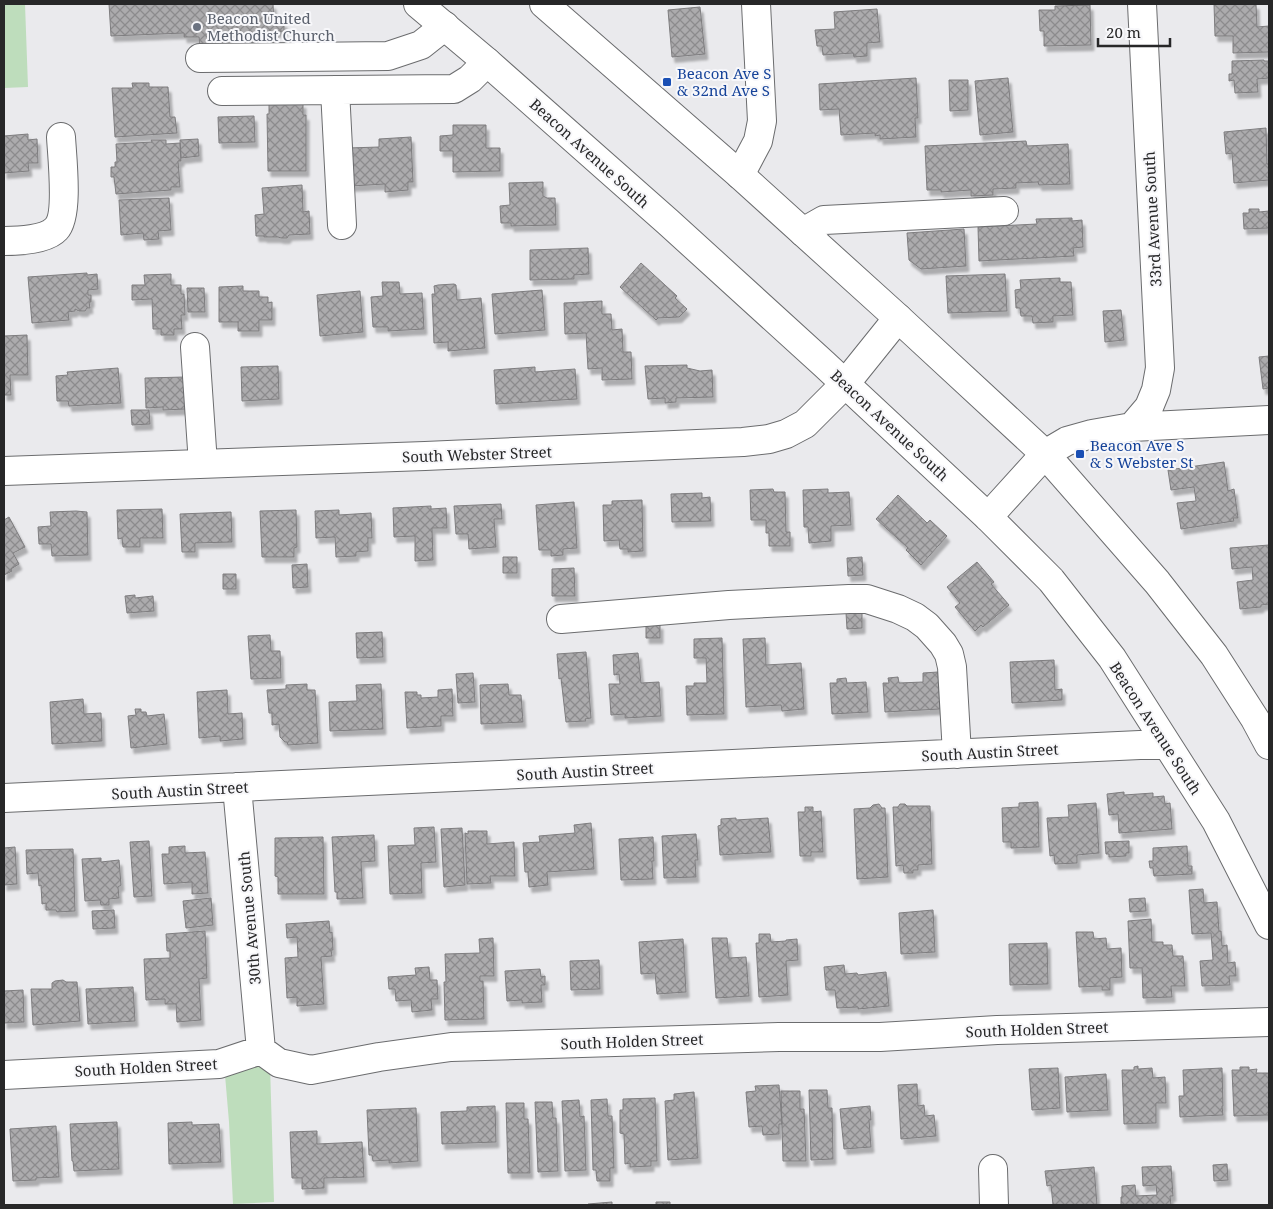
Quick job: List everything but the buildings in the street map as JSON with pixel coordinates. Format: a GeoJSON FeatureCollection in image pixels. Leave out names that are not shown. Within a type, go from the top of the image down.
{"type":"FeatureCollection","features":[{"type":"Feature","properties":{"kind":"street","name":"Beacon Avenue South"},"geometry":{"type":"LineString","coordinates":[[418,4],[487,62],[675,228],[846,384],[988,517],[1051,580],[1112,658],[1216,821],[1269,925]]}},
{"type":"Feature","properties":{"kind":"street"},"geometry":{"type":"LineString","coordinates":[[544,4],[740,175],[1045,454],[1157,582],[1214,655],[1269,744]]}},
{"type":"Feature","properties":{"kind":"street"},"geometry":{"type":"LineString","coordinates":[[740,175],[758,141],[762,121],[756,4]]}},
{"type":"Feature","properties":{"kind":"street","name":"33rd Avenue South"},"geometry":{"type":"LineString","coordinates":[[1132,427],[1149,406],[1156,390],[1160,368],[1142,4]]}},
{"type":"Feature","properties":{"kind":"street"},"geometry":{"type":"LineString","coordinates":[[200,58],[388,56],[421,45],[445,26]]}},
{"type":"Feature","properties":{"kind":"street"},"geometry":{"type":"LineString","coordinates":[[222,91],[454,89],[470,79],[487,62]]}},
{"type":"Feature","properties":{"kind":"street"},"geometry":{"type":"LineString","coordinates":[[335,90],[342,226]]}},
{"type":"Feature","properties":{"kind":"street"},"geometry":{"type":"LineString","coordinates":[[4,242],[23,241],[44,236],[57,229],[62,217],[64,202],[61,137]]}},
{"type":"Feature","properties":{"kind":"street"},"geometry":{"type":"LineString","coordinates":[[803,232],[824,220],[1004,211]]}},
{"type":"Feature","properties":{"kind":"street","name":"South Webster Street"},"geometry":{"type":"LineString","coordinates":[[4,471],[743,442],[769,439],[786,434],[805,424],[846,384],[898,318]]}},
{"type":"Feature","properties":{"kind":"street"},"geometry":{"type":"LineString","coordinates":[[195,347],[203,464]]}},
{"type":"Feature","properties":{"kind":"street"},"geometry":{"type":"LineString","coordinates":[[988,517],[1045,454],[1067,441],[1092,434],[1132,427],[1269,420]]}},
{"type":"Feature","properties":{"kind":"street"},"geometry":{"type":"LineString","coordinates":[[561,619],[729,605],[867,599],[898,609],[928,626],[949,654],[952,667],[957,754]]}},
{"type":"Feature","properties":{"kind":"street","name":"South Austin Street"},"geometry":{"type":"LineString","coordinates":[[4,798],[1166,745]]}},
{"type":"Feature","properties":{"kind":"street","name":"30th Avenue South"},"geometry":{"type":"LineString","coordinates":[[237,787],[261,1050]]}},
{"type":"Feature","properties":{"kind":"street","name":"South Holden Street"},"geometry":{"type":"LineString","coordinates":[[4,1075],[219,1064],[261,1050],[279,1063],[311,1070],[379,1057],[450,1047],[779,1037],[880,1037],[998,1030],[1269,1022]]}},
{"type":"Feature","properties":{"kind":"street"},"geometry":{"type":"LineString","coordinates":[[993,1169],[994,1205]]}},
{"type":"Feature","properties":{"kind":"green space"},"geometry":{"type":"Polygon","coordinates":[[[4,4],[25,4],[28,87],[4,88],[4,4]]]}},
{"type":"Feature","properties":{"kind":"green space"},"geometry":{"type":"Polygon","coordinates":[[[265,1061],[270,1064],[274,1202],[233,1204],[225,1075],[265,1061]]]}},
{"type":"Feature","properties":{"kind":"place","name":"Beacon United Methodist Church"},"geometry":{"type":"Point","coordinates":[197,27]}},
{"type":"Feature","properties":{"kind":"place","name":"Beacon Ave S & 32nd Ave S"},"geometry":{"type":"Point","coordinates":[667,82]}},
{"type":"Feature","properties":{"kind":"place","name":"Beacon Ave S & S Webster St"},"geometry":{"type":"Point","coordinates":[1080,454]}}]}
